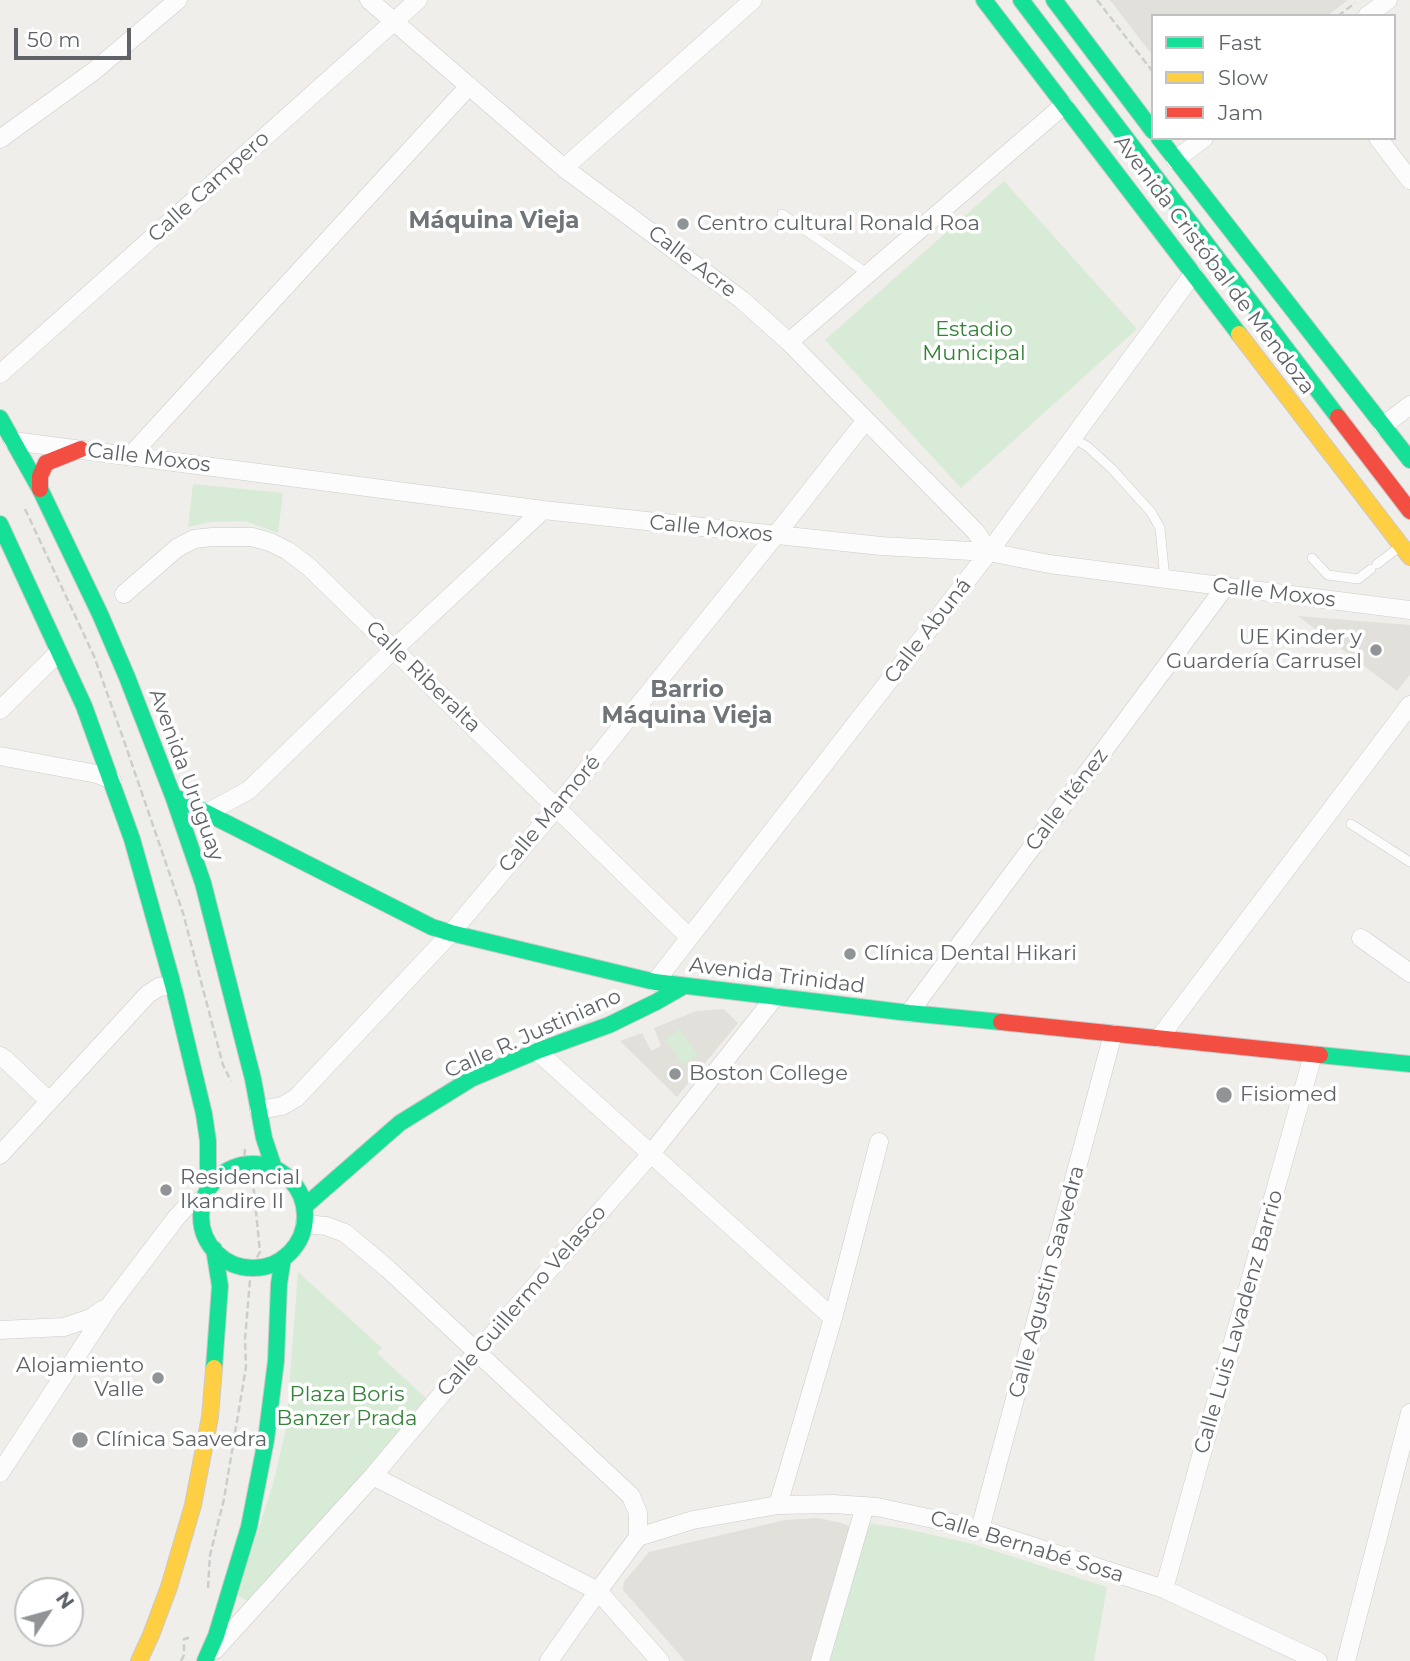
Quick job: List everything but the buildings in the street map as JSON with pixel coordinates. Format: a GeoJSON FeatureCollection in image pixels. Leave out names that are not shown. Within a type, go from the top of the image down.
{"type":"FeatureCollection","features":[{"type":"Feature","properties":{"kind":"main road","name":"Avenida Cristóbal de Mendoza"},"geometry":{"type":"LineString","coordinates":[[984,0],[1406,551]]}},
{"type":"Feature","properties":{"kind":"main road","name":"Avenida Cristóbal de Mendoza"},"geometry":{"type":"LineString","coordinates":[[1021,0],[1410,511]]}},
{"type":"Feature","properties":{"kind":"main road","name":"Avenida Cristóbal de Mendoza"},"geometry":{"type":"LineString","coordinates":[[1054,0],[1151,128]]}},
{"type":"Feature","properties":{"kind":"main road","name":"Avenida Cristóbal de Mendoza"},"geometry":{"type":"LineString","coordinates":[[1160,140],[1410,460]]}},
{"type":"Feature","properties":{"kind":"main road","name":"Avenida Uruguay"},"geometry":{"type":"LineString","coordinates":[[0,418],[40,489],[100,614],[173,796],[203,883],[250,1067],[264,1138],[274,1168]]}},
{"type":"Feature","properties":{"kind":"main road"},"geometry":{"type":"LineString","coordinates":[[40,489],[40,476],[46,463],[81,449]]}},
{"type":"Feature","properties":{"kind":"main road"},"geometry":{"type":"LineString","coordinates":[[0,524],[83,706],[132,839],[173,985],[206,1126],[206,1195],[201,1217],[205,1234],[214,1249],[233,1264],[251,1268],[264,1267],[283,1258]]}},
{"type":"Feature","properties":{"kind":"main road","name":"Avenida Trinidad"},"geometry":{"type":"LineString","coordinates":[[173,796],[432,927],[655,982],[909,1013],[1410,1063]]}},
{"type":"Feature","properties":{"kind":"main road"},"geometry":{"type":"LineString","coordinates":[[600,969],[616,979],[624,995],[624,1011],[618,1020],[609,1025]]}},
{"type":"Feature","properties":{"kind":"main road","name":"Calle R. Justiniano"},"geometry":{"type":"LineString","coordinates":[[283,1258],[301,1238],[305,1215],[400,1123],[471,1079],[609,1025],[684,986]]}},
{"type":"Feature","properties":{"kind":"main road"},"geometry":{"type":"LineString","coordinates":[[206,1195],[225,1173],[244,1165],[262,1165],[274,1168],[288,1177],[299,1191],[305,1215]]}},
{"type":"Feature","properties":{"kind":"main road"},"geometry":{"type":"LineString","coordinates":[[139,1661],[170,1587],[193,1505],[210,1417],[220,1286],[214,1249]]}},
{"type":"Feature","properties":{"kind":"main road"},"geometry":{"type":"LineString","coordinates":[[205,1661],[220,1624],[249,1527],[266,1440],[276,1361],[279,1284],[283,1258]]}},
{"type":"Feature","properties":{"kind":"street"},"geometry":{"type":"LineString","coordinates":[[0,139],[94,71],[178,0]]}},
{"type":"Feature","properties":{"kind":"street","name":"Calle Acre"},"geometry":{"type":"LineString","coordinates":[[369,0],[564,168],[742,300],[789,342],[976,532],[989,552]]}},
{"type":"Feature","properties":{"kind":"street","name":"Calle Campero"},"geometry":{"type":"LineString","coordinates":[[0,374],[418,0]]}},
{"type":"Feature","properties":{"kind":"street"},"geometry":{"type":"LineString","coordinates":[[564,168],[753,0]]}},
{"type":"Feature","properties":{"kind":"street"},"geometry":{"type":"LineString","coordinates":[[1370,14],[1388,0]]}},
{"type":"Feature","properties":{"kind":"street"},"geometry":{"type":"LineString","coordinates":[[131,455],[469,86]]}},
{"type":"Feature","properties":{"kind":"street"},"geometry":{"type":"LineString","coordinates":[[789,342],[1063,105]]}},
{"type":"Feature","properties":{"kind":"street"},"geometry":{"type":"LineString","coordinates":[[1175,160],[1201,140]]}},
{"type":"Feature","properties":{"kind":"street"},"geometry":{"type":"LineString","coordinates":[[1380,140],[1410,180]]}},
{"type":"Feature","properties":{"kind":"street","name":"Calle Abuná"},"geometry":{"type":"LineString","coordinates":[[655,982],[989,552],[1194,274]]}},
{"type":"Feature","properties":{"kind":"street"},"geometry":{"type":"LineString","coordinates":[[1383,426],[1410,405]]}},
{"type":"Feature","properties":{"kind":"street","name":"Calle Mamoré"},"geometry":{"type":"LineString","coordinates":[[259,1110],[282,1106],[296,1098],[451,933],[556,808],[866,420]]}},
{"type":"Feature","properties":{"kind":"street","name":"Calle Moxos"},"geometry":{"type":"LineString","coordinates":[[13,441],[543,510],[881,546],[989,552],[1049,564],[1165,580],[1410,610]]}},
{"type":"Feature","properties":{"kind":"street"},"geometry":{"type":"LineString","coordinates":[[207,813],[249,790],[394,649],[543,510]]}},
{"type":"Feature","properties":{"kind":"street","name":"Calle Riberalta"},"geometry":{"type":"LineString","coordinates":[[124,594],[177,548],[194,539],[251,537],[279,547],[309,567],[689,937]]}},
{"type":"Feature","properties":{"kind":"street","name":"Calle Iténez"},"geometry":{"type":"LineString","coordinates":[[909,1013],[1224,587]]}},
{"type":"Feature","properties":{"kind":"street"},"geometry":{"type":"LineString","coordinates":[[0,710],[58,653]]}},
{"type":"Feature","properties":{"kind":"street"},"geometry":{"type":"LineString","coordinates":[[1158,1038],[1410,705]]}},
{"type":"Feature","properties":{"kind":"street"},"geometry":{"type":"LineString","coordinates":[[0,755],[97,774],[112,780]]}},
{"type":"Feature","properties":{"kind":"street"},"geometry":{"type":"LineString","coordinates":[[1361,938],[1410,973]]}},
{"type":"Feature","properties":{"kind":"street"},"geometry":{"type":"LineString","coordinates":[[0,1155],[148,994],[159,987],[173,985]]}},
{"type":"Feature","properties":{"kind":"street","name":"Calle Guillermo Velasco"},"geometry":{"type":"LineString","coordinates":[[205,1661],[373,1476],[477,1352],[650,1155],[775,997]]}},
{"type":"Feature","properties":{"kind":"street","name":"Calle Agustin Saavedra"},"geometry":{"type":"LineString","coordinates":[[980,1530],[1113,1034]]}},
{"type":"Feature","properties":{"kind":"street"},"geometry":{"type":"LineString","coordinates":[[537,1051],[833,1318]]}},
{"type":"Feature","properties":{"kind":"street","name":"Calle Luis Lavadenz Barrio"},"geometry":{"type":"LineString","coordinates":[[1164,1590],[1313,1055]]}},
{"type":"Feature","properties":{"kind":"street"},"geometry":{"type":"LineString","coordinates":[[0,1056],[49,1101]]}},
{"type":"Feature","properties":{"kind":"street"},"geometry":{"type":"LineString","coordinates":[[778,1505],[833,1318],[879,1142]]}},
{"type":"Feature","properties":{"kind":"street"},"geometry":{"type":"LineString","coordinates":[[0,1473],[110,1305],[176,1218],[188,1205],[206,1195]]}},
{"type":"Feature","properties":{"kind":"street"},"geometry":{"type":"LineString","coordinates":[[305,1215],[345,1233],[388,1269],[631,1496],[638,1513],[638,1537],[549,1661]]}},
{"type":"Feature","properties":{"kind":"street"},"geometry":{"type":"LineString","coordinates":[[0,1330],[64,1327],[91,1318],[110,1305]]}},
{"type":"Feature","properties":{"kind":"street"},"geometry":{"type":"LineString","coordinates":[[1346,1661],[1410,1413]]}},
{"type":"Feature","properties":{"kind":"street"},"geometry":{"type":"LineString","coordinates":[[373,1476],[598,1591],[660,1661]]}},
{"type":"Feature","properties":{"kind":"street","name":"Calle Bernabé Sosa"},"geometry":{"type":"LineString","coordinates":[[638,1537],[693,1520],[778,1505],[806,1503],[865,1506],[912,1514],[980,1530],[1164,1590],[1318,1661]]}},
{"type":"Feature","properties":{"kind":"street"},"geometry":{"type":"LineString","coordinates":[[820,1661],[865,1506]]}},
{"type":"Feature","properties":{"kind":"lane"},"geometry":{"type":"LineString","coordinates":[[782,214],[868,274]]}},
{"type":"Feature","properties":{"kind":"lane"},"geometry":{"type":"LineString","coordinates":[[1073,438],[1088,447],[1112,469],[1151,513],[1160,528],[1165,580]]}},
{"type":"Feature","properties":{"kind":"lane"},"geometry":{"type":"LineString","coordinates":[[1312,558],[1328,575],[1358,579],[1374,567],[1406,551]]}},
{"type":"Feature","properties":{"kind":"lane"},"geometry":{"type":"LineString","coordinates":[[1351,824],[1410,863]]}},
{"type":"Feature","properties":{"kind":"path"},"geometry":{"type":"LineString","coordinates":[[1097,0],[1151,69]]}},
{"type":"Feature","properties":{"kind":"path"},"geometry":{"type":"LineString","coordinates":[[1341,14],[1360,0]]}},
{"type":"Feature","properties":{"kind":"path"},"geometry":{"type":"LineString","coordinates":[[208,1594],[210,1555],[225,1499],[246,1367],[245,1339],[251,1268],[260,1252],[253,1182],[244,1165],[246,1141]]}},
{"type":"Feature","properties":{"kind":"path"},"geometry":{"type":"LineString","coordinates":[[181,1661],[184,1655],[184,1639],[192,1637]]}},
{"type":"Feature","properties":{"kind":"shaded area"},"geometry":{"type":"Polygon","coordinates":[[[1110,0],[1348,0],[1330,14],[1151,14],[1151,53],[1110,0]]]}},
{"type":"Feature","properties":{"kind":"shaded area","name":"UE Kinder y Guardería Carrusel"},"geometry":{"type":"Polygon","coordinates":[[[1298,616],[1410,625],[1410,675],[1397,691],[1298,616]]]}},
{"type":"Feature","properties":{"kind":"shaded area","name":"Boston College"},"geometry":{"type":"Polygon","coordinates":[[[724,1009],[738,1023],[677,1097],[620,1041],[642,1033],[651,1051],[661,1046],[654,1028],[696,1011],[724,1009]]]}},
{"type":"Feature","properties":{"kind":"shaded area"},"geometry":{"type":"Polygon","coordinates":[[[818,1518],[842,1523],[850,1527],[852,1534],[815,1661],[685,1661],[623,1590],[624,1582],[649,1552],[785,1520],[818,1518]]]}},
{"type":"Feature","properties":{"kind":"green space","name":"Estadio Municipal"},"geometry":{"type":"Polygon","coordinates":[[[1004,181],[1137,329],[961,488],[825,340],[1004,181]]]}},
{"type":"Feature","properties":{"kind":"green space"},"geometry":{"type":"Polygon","coordinates":[[[193,484],[283,493],[278,533],[245,521],[210,522],[188,527],[193,484]]]}},
{"type":"Feature","properties":{"kind":"green space"},"geometry":{"type":"Polygon","coordinates":[[[680,1029],[698,1055],[683,1065],[665,1040],[680,1029]]]}},
{"type":"Feature","properties":{"kind":"green space","name":"Plaza Boris Banzer Prada"},"geometry":{"type":"Polygon","coordinates":[[[298,1272],[382,1348],[377,1353],[429,1401],[397,1440],[248,1601],[237,1595],[273,1484],[286,1429],[298,1272]]]}},
{"type":"Feature","properties":{"kind":"green space"},"geometry":{"type":"Polygon","coordinates":[[[867,1523],[973,1544],[1107,1587],[1094,1661],[827,1661],[867,1523]]]}},
{"type":"Feature","properties":{"kind":"traffic: fast"},"geometry":{"type":"LineString","coordinates":[[984,0],[1239,334]]}},
{"type":"Feature","properties":{"kind":"traffic: fast"},"geometry":{"type":"LineString","coordinates":[[1021,0],[1338,417]]}},
{"type":"Feature","properties":{"kind":"traffic: fast"},"geometry":{"type":"LineString","coordinates":[[1054,0],[1151,128]]}},
{"type":"Feature","properties":{"kind":"traffic: fast"},"geometry":{"type":"LineString","coordinates":[[1161,140],[1410,460]]}},
{"type":"Feature","properties":{"kind":"traffic: fast"},"geometry":{"type":"LineString","coordinates":[[0,418],[40,489],[100,614],[173,796],[203,883],[253,1079],[264,1138],[274,1168]]}},
{"type":"Feature","properties":{"kind":"traffic: fast"},"geometry":{"type":"LineString","coordinates":[[0,524],[84,706],[132,839],[173,985],[204,1114],[208,1141],[208,1189]]}},
{"type":"Feature","properties":{"kind":"traffic: fast"},"geometry":{"type":"LineString","coordinates":[[173,796],[432,927],[451,933],[655,982],[1001,1022]]}},
{"type":"Feature","properties":{"kind":"traffic: fast"},"geometry":{"type":"LineString","coordinates":[[305,1206],[400,1123],[471,1079],[609,1025],[684,986]]}},
{"type":"Feature","properties":{"kind":"traffic: fast"},"geometry":{"type":"LineString","coordinates":[[1320,1055],[1410,1064]]}},
{"type":"Feature","properties":{"kind":"traffic: fast"},"geometry":{"type":"LineString","coordinates":[[253,1164],[273,1168],[290,1179],[301,1196],[305,1216],[301,1236],[290,1253],[273,1264],[253,1268],[233,1264],[216,1253],[205,1236],[201,1216],[205,1196],[216,1179],[233,1168],[253,1164]]}},
{"type":"Feature","properties":{"kind":"traffic: fast"},"geometry":{"type":"LineString","coordinates":[[214,1249],[220,1286],[214,1368]]}},
{"type":"Feature","properties":{"kind":"traffic: fast"},"geometry":{"type":"LineString","coordinates":[[205,1661],[216,1636],[249,1527],[266,1440],[276,1361],[279,1284],[283,1258]]}},
{"type":"Feature","properties":{"kind":"traffic: slow"},"geometry":{"type":"LineString","coordinates":[[1239,334],[1410,557]]}},
{"type":"Feature","properties":{"kind":"traffic: slow"},"geometry":{"type":"LineString","coordinates":[[139,1661],[169,1587],[193,1505],[210,1417],[214,1368]]}},
{"type":"Feature","properties":{"kind":"traffic: jam"},"geometry":{"type":"LineString","coordinates":[[1338,417],[1410,511]]}},
{"type":"Feature","properties":{"kind":"traffic: jam"},"geometry":{"type":"LineString","coordinates":[[40,489],[40,476],[46,463],[81,449]]}},
{"type":"Feature","properties":{"kind":"traffic: jam"},"geometry":{"type":"LineString","coordinates":[[1001,1022],[1320,1055]]}},
{"type":"Feature","properties":{"kind":"place","name":"Centro cultural Ronald Roa"},"geometry":{"type":"Point","coordinates":[683,224]}},
{"type":"Feature","properties":{"kind":"place","name":"UE Kinder y Guardería Carrusel"},"geometry":{"type":"Point","coordinates":[1376,650]}},
{"type":"Feature","properties":{"kind":"place","name":"Clínica Dental Hikari"},"geometry":{"type":"Point","coordinates":[850,954]}},
{"type":"Feature","properties":{"kind":"place","name":"Boston College"},"geometry":{"type":"Point","coordinates":[675,1074]}},
{"type":"Feature","properties":{"kind":"place","name":"Fisiomed"},"geometry":{"type":"Point","coordinates":[1224,1095]}},
{"type":"Feature","properties":{"kind":"place","name":"Residencial Ikandire II"},"geometry":{"type":"Point","coordinates":[166,1190]}},
{"type":"Feature","properties":{"kind":"place","name":"Alojamiento Valle"},"geometry":{"type":"Point","coordinates":[158,1378]}},
{"type":"Feature","properties":{"kind":"place","name":"Clínica Saavedra"},"geometry":{"type":"Point","coordinates":[80,1440]}},
{"type":"Feature","properties":{"kind":"district","name":"Máquina Vieja"},"geometry":{"type":"Point","coordinates":[494,221]}},
{"type":"Feature","properties":{"kind":"district","name":"Barrio Máquina Vieja"},"geometry":{"type":"Point","coordinates":[687,703]}}]}
